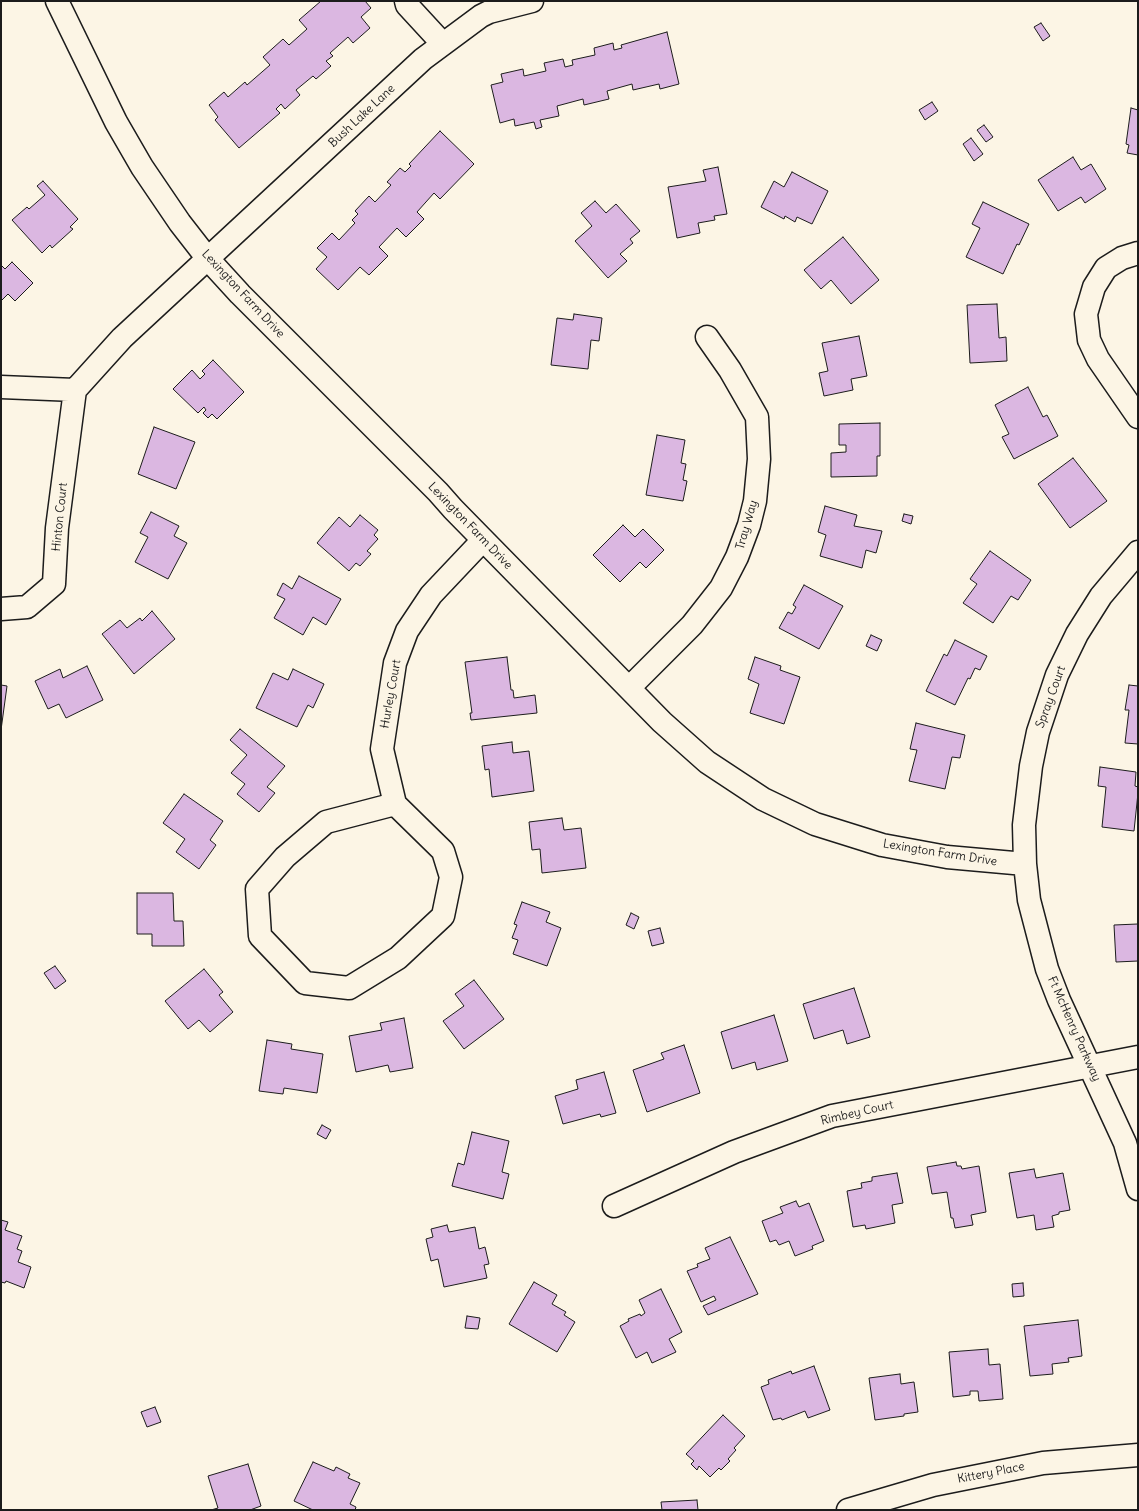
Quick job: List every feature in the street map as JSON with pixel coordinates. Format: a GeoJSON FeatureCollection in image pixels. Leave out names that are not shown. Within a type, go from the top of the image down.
{"type":"FeatureCollection","features":[{"type":"Feature","properties":{"kind":"street","name":"Lexington Farm Drive"},"geometry":{"type":"LineString","coordinates":[[57,1],[116,122],[142,167],[180,223],[208,259],[240,294],[438,492],[483,540],[662,722],[707,762],[763,799],[815,824],[882,845],[948,856],[1025,864]]}},
{"type":"Feature","properties":{"kind":"street"},"geometry":{"type":"LineString","coordinates":[[406,1],[407,5],[442,43]]}},
{"type":"Feature","properties":{"kind":"street","name":"Bush Lake Lane"},"geometry":{"type":"LineString","coordinates":[[208,259],[442,43],[489,12],[532,1]]}},
{"type":"Feature","properties":{"kind":"street"},"geometry":{"type":"LineString","coordinates":[[1138,253],[1122,258],[1106,268],[1094,287],[1086,314],[1089,340],[1098,360],[1138,417]]}},
{"type":"Feature","properties":{"kind":"street"},"geometry":{"type":"LineString","coordinates":[[1,387],[75,390],[122,338],[208,259]]}},
{"type":"Feature","properties":{"kind":"street","name":"Tray Way"},"geometry":{"type":"LineString","coordinates":[[629,688],[692,625],[721,588],[737,557],[749,525],[755,501],[759,459],[756,417],[730,370],[707,337]]}},
{"type":"Feature","properties":{"kind":"street","name":"Hinton Court"},"geometry":{"type":"LineString","coordinates":[[1,609],[27,607],[54,584],[57,528],[75,390]]}},
{"type":"Feature","properties":{"kind":"street","name":"Hurley Court"},"geometry":{"type":"LineString","coordinates":[[395,804],[382,749],[395,663],[407,631],[431,595],[483,540]]}},
{"type":"Feature","properties":{"kind":"street","name":"Spray Court"},"geometry":{"type":"LineString","coordinates":[[1025,864],[1024,825],[1031,766],[1038,732],[1058,674],[1077,634],[1101,596],[1138,552]]}},
{"type":"Feature","properties":{"kind":"street"},"geometry":{"type":"LineString","coordinates":[[395,804],[443,851],[451,877],[443,916],[398,958],[349,988],[305,983],[260,936],[257,889],[285,857],[326,822],[395,804]]}},
{"type":"Feature","properties":{"kind":"street","name":"Ft McHenry Parkway"},"geometry":{"type":"LineString","coordinates":[[1025,864],[1029,900],[1047,969],[1125,1143],[1138,1189]]}},
{"type":"Feature","properties":{"kind":"street","name":"Rimbey Court"},"geometry":{"type":"LineString","coordinates":[[614,1206],[734,1152],[832,1116],[1138,1057]]}},
{"type":"Feature","properties":{"kind":"street","name":"Kittery Place"},"geometry":{"type":"LineString","coordinates":[[848,1510],[933,1485],[1043,1463],[1138,1456]]}},
{"type":"Feature","properties":{"kind":"building"},"geometry":{"type":"Polygon","coordinates":[[[321,1],[365,1],[371,8],[361,17],[370,28],[353,43],[348,37],[330,53],[333,56],[326,61],[331,66],[316,79],[313,76],[296,90],[300,95],[285,109],[281,104],[276,109],[280,113],[239,148],[215,120],[218,117],[209,105],[224,92],[228,97],[245,82],[247,85],[270,65],[263,57],[283,39],[289,45],[307,29],[299,20],[321,1]]]}},
{"type":"Feature","properties":{"kind":"building"},"geometry":{"type":"Polygon","coordinates":[[[1041,23],[1050,36],[1043,41],[1034,27],[1041,23]]]}},
{"type":"Feature","properties":{"kind":"building"},"geometry":{"type":"Polygon","coordinates":[[[667,32],[679,84],[660,89],[659,84],[633,90],[632,84],[607,91],[609,99],[584,105],[583,99],[557,106],[559,116],[540,120],[542,127],[536,129],[534,122],[515,126],[514,119],[500,123],[491,85],[503,82],[501,74],[523,69],[524,76],[546,71],[544,63],[563,59],[565,67],[573,65],[572,60],[595,55],[594,48],[613,43],[614,50],[622,48],[621,45],[667,32]]]}},
{"type":"Feature","properties":{"kind":"building"},"geometry":{"type":"Polygon","coordinates":[[[932,102],[938,111],[925,120],[919,110],[932,102]]]}},
{"type":"Feature","properties":{"kind":"building"},"geometry":{"type":"Polygon","coordinates":[[[1131,108],[1138,110],[1138,155],[1127,153],[1129,145],[1126,144],[1131,108]]]}},
{"type":"Feature","properties":{"kind":"building"},"geometry":{"type":"Polygon","coordinates":[[[984,125],[993,137],[986,142],[977,130],[984,125]]]}},
{"type":"Feature","properties":{"kind":"building"},"geometry":{"type":"Polygon","coordinates":[[[440,131],[474,164],[440,199],[434,193],[417,212],[424,219],[406,237],[397,228],[379,247],[388,256],[369,275],[360,267],[338,290],[316,269],[327,257],[317,248],[332,233],[339,240],[355,223],[352,220],[358,214],[355,211],[369,196],[375,202],[391,185],[387,182],[400,168],[405,172],[411,166],[409,164],[440,131]]]}},
{"type":"Feature","properties":{"kind":"building"},"geometry":{"type":"Polygon","coordinates":[[[971,138],[983,154],[974,161],[963,144],[971,138]]]}},
{"type":"Feature","properties":{"kind":"building"},"geometry":{"type":"Polygon","coordinates":[[[1073,157],[1081,170],[1091,164],[1106,189],[1085,203],[1081,197],[1058,211],[1038,180],[1073,157]]]}},
{"type":"Feature","properties":{"kind":"building"},"geometry":{"type":"Polygon","coordinates":[[[718,167],[727,214],[714,216],[715,220],[698,223],[700,233],[677,238],[668,187],[706,181],[703,170],[718,167]]]}},
{"type":"Feature","properties":{"kind":"building"},"geometry":{"type":"Polygon","coordinates":[[[792,172],[828,191],[812,224],[797,217],[795,222],[785,216],[784,219],[761,207],[774,181],[784,187],[792,172]]]}},
{"type":"Feature","properties":{"kind":"building"},"geometry":{"type":"Polygon","coordinates":[[[43,181],[78,219],[70,227],[73,229],[52,248],[50,245],[42,253],[12,220],[27,207],[29,209],[45,195],[37,186],[43,181]]]}},
{"type":"Feature","properties":{"kind":"building"},"geometry":{"type":"Polygon","coordinates":[[[595,201],[606,213],[616,204],[640,231],[630,239],[633,243],[620,254],[627,261],[608,278],[575,241],[592,226],[581,213],[595,201]]]}},
{"type":"Feature","properties":{"kind":"building"},"geometry":{"type":"Polygon","coordinates":[[[983,202],[1029,224],[1019,245],[1017,244],[1003,274],[966,257],[980,228],[972,224],[983,202]]]}},
{"type":"Feature","properties":{"kind":"building"},"geometry":{"type":"Polygon","coordinates":[[[843,237],[879,280],[851,304],[831,280],[821,289],[804,270],[843,237]]]}},
{"type":"Feature","properties":{"kind":"building"},"geometry":{"type":"Polygon","coordinates":[[[12,262],[33,283],[15,301],[8,294],[1,301],[1,265],[5,269],[12,262]]]}},
{"type":"Feature","properties":{"kind":"building"},"geometry":{"type":"Polygon","coordinates":[[[997,304],[999,338],[1006,337],[1007,361],[970,363],[967,305],[997,304]]]}},
{"type":"Feature","properties":{"kind":"building"},"geometry":{"type":"Polygon","coordinates":[[[574,314],[602,318],[599,341],[591,340],[588,369],[551,365],[557,318],[573,320],[574,314]]]}},
{"type":"Feature","properties":{"kind":"building"},"geometry":{"type":"Polygon","coordinates":[[[859,336],[867,376],[851,379],[853,390],[824,396],[819,373],[828,371],[822,343],[859,336]]]}},
{"type":"Feature","properties":{"kind":"building"},"geometry":{"type":"Polygon","coordinates":[[[213,360],[244,392],[217,419],[212,414],[208,418],[203,413],[206,410],[204,407],[198,413],[173,389],[192,370],[200,379],[205,374],[202,371],[213,360]]]}},
{"type":"Feature","properties":{"kind":"building"},"geometry":{"type":"Polygon","coordinates":[[[1028,387],[1043,417],[1047,415],[1058,436],[1014,459],[1002,437],[1009,434],[995,405],[1028,387]]]}},
{"type":"Feature","properties":{"kind":"building"},"geometry":{"type":"Polygon","coordinates":[[[880,423],[880,456],[877,456],[877,476],[831,477],[831,453],[846,452],[846,445],[839,445],[839,424],[880,423]]]}},
{"type":"Feature","properties":{"kind":"building"},"geometry":{"type":"Polygon","coordinates":[[[154,427],[195,442],[176,489],[138,474],[154,427]]]}},
{"type":"Feature","properties":{"kind":"building"},"geometry":{"type":"Polygon","coordinates":[[[657,435],[685,440],[681,463],[686,464],[683,480],[687,481],[683,501],[646,495],[657,435]]]}},
{"type":"Feature","properties":{"kind":"building"},"geometry":{"type":"Polygon","coordinates":[[[1073,458],[1107,501],[1070,528],[1038,484],[1073,458]]]}},
{"type":"Feature","properties":{"kind":"building"},"geometry":{"type":"Polygon","coordinates":[[[825,506],[857,515],[854,526],[882,531],[876,553],[866,550],[862,568],[820,556],[826,535],[818,532],[825,506]]]}},
{"type":"Feature","properties":{"kind":"building"},"geometry":{"type":"Polygon","coordinates":[[[151,512],[179,526],[174,536],[187,543],[168,579],[135,562],[148,537],[140,533],[151,512]]]}},
{"type":"Feature","properties":{"kind":"building"},"geometry":{"type":"Polygon","coordinates":[[[904,514],[913,516],[911,524],[902,521],[904,514]]]}},
{"type":"Feature","properties":{"kind":"building"},"geometry":{"type":"Polygon","coordinates":[[[360,515],[378,530],[374,535],[378,539],[367,551],[371,554],[360,566],[356,563],[349,571],[317,543],[339,517],[350,527],[360,515]]]}},
{"type":"Feature","properties":{"kind":"building"},"geometry":{"type":"Polygon","coordinates":[[[623,525],[635,537],[643,529],[664,550],[646,568],[640,562],[620,582],[593,555],[623,525]]]}},
{"type":"Feature","properties":{"kind":"building"},"geometry":{"type":"Polygon","coordinates":[[[990,551],[1031,580],[1018,600],[1011,596],[993,623],[963,603],[977,584],[970,579],[990,551]]]}},
{"type":"Feature","properties":{"kind":"building"},"geometry":{"type":"Polygon","coordinates":[[[299,576],[341,599],[326,625],[313,617],[303,635],[274,618],[285,599],[277,595],[283,583],[292,589],[299,576]]]}},
{"type":"Feature","properties":{"kind":"building"},"geometry":{"type":"Polygon","coordinates":[[[804,585],[843,606],[819,649],[779,628],[788,612],[792,614],[796,607],[793,605],[804,585]]]}},
{"type":"Feature","properties":{"kind":"building"},"geometry":{"type":"Polygon","coordinates":[[[152,611],[175,639],[134,674],[102,634],[120,620],[127,628],[140,618],[142,621],[152,611]]]}},
{"type":"Feature","properties":{"kind":"building"},"geometry":{"type":"Polygon","coordinates":[[[871,635],[882,640],[877,651],[866,646],[871,635]]]}},
{"type":"Feature","properties":{"kind":"building"},"geometry":{"type":"Polygon","coordinates":[[[955,640],[987,656],[980,670],[975,668],[970,679],[968,678],[955,705],[926,691],[944,654],[947,656],[955,640]]]}},
{"type":"Feature","properties":{"kind":"building"},"geometry":{"type":"Polygon","coordinates":[[[507,657],[511,690],[513,690],[514,698],[535,695],[537,713],[471,720],[470,713],[472,713],[465,662],[507,657]]]}},
{"type":"Feature","properties":{"kind":"building"},"geometry":{"type":"Polygon","coordinates":[[[755,657],[781,666],[780,670],[800,677],[784,724],[750,713],[759,684],[748,679],[755,657]]]}},
{"type":"Feature","properties":{"kind":"building"},"geometry":{"type":"Polygon","coordinates":[[[87,666],[103,700],[66,718],[59,704],[48,709],[35,681],[60,669],[63,678],[87,666]]]}},
{"type":"Feature","properties":{"kind":"building"},"geometry":{"type":"Polygon","coordinates":[[[293,669],[324,684],[313,708],[308,705],[297,727],[256,708],[273,673],[288,680],[293,669]]]}},
{"type":"Feature","properties":{"kind":"building"},"geometry":{"type":"Polygon","coordinates":[[[1,685],[7,686],[1,730],[1,685]]]}},
{"type":"Feature","properties":{"kind":"building"},"geometry":{"type":"Polygon","coordinates":[[[1129,685],[1138,686],[1138,744],[1125,743],[1129,710],[1125,710],[1129,685]]]}},
{"type":"Feature","properties":{"kind":"building"},"geometry":{"type":"Polygon","coordinates":[[[916,723],[965,735],[960,758],[952,757],[945,789],[909,781],[917,750],[910,749],[916,723]]]}},
{"type":"Feature","properties":{"kind":"building"},"geometry":{"type":"Polygon","coordinates":[[[240,729],[285,766],[267,787],[275,793],[259,812],[237,794],[245,784],[231,773],[247,755],[230,740],[240,729]]]}},
{"type":"Feature","properties":{"kind":"building"},"geometry":{"type":"Polygon","coordinates":[[[512,742],[513,753],[529,751],[534,791],[492,797],[489,769],[485,770],[482,746],[512,742]]]}},
{"type":"Feature","properties":{"kind":"building"},"geometry":{"type":"Polygon","coordinates":[[[1100,767],[1136,772],[1135,786],[1138,787],[1138,793],[1134,831],[1102,827],[1106,787],[1098,786],[1100,767]]]}},
{"type":"Feature","properties":{"kind":"building"},"geometry":{"type":"Polygon","coordinates":[[[184,794],[223,821],[210,840],[216,845],[199,869],[176,852],[185,839],[163,823],[184,794]]]}},
{"type":"Feature","properties":{"kind":"building"},"geometry":{"type":"Polygon","coordinates":[[[562,818],[564,830],[581,828],[586,868],[542,873],[540,849],[532,850],[529,822],[562,818]]]}},
{"type":"Feature","properties":{"kind":"building"},"geometry":{"type":"Polygon","coordinates":[[[137,893],[173,893],[174,921],[183,921],[184,946],[152,946],[152,934],[137,934],[137,893]]]}},
{"type":"Feature","properties":{"kind":"building"},"geometry":{"type":"Polygon","coordinates":[[[522,902],[550,912],[546,922],[561,928],[547,966],[513,954],[518,940],[512,938],[517,925],[514,924],[522,902]]]}},
{"type":"Feature","properties":{"kind":"building"},"geometry":{"type":"Polygon","coordinates":[[[631,913],[639,917],[634,929],[626,925],[631,913]]]}},
{"type":"Feature","properties":{"kind":"building"},"geometry":{"type":"Polygon","coordinates":[[[1138,924],[1138,961],[1116,962],[1114,925],[1138,924]]]}},
{"type":"Feature","properties":{"kind":"building"},"geometry":{"type":"Polygon","coordinates":[[[660,928],[664,943],[652,946],[648,931],[660,928]]]}},
{"type":"Feature","properties":{"kind":"building"},"geometry":{"type":"Polygon","coordinates":[[[55,966],[66,981],[55,989],[44,973],[55,966]]]}},
{"type":"Feature","properties":{"kind":"building"},"geometry":{"type":"Polygon","coordinates":[[[204,969],[223,992],[219,995],[233,1012],[210,1032],[199,1020],[188,1029],[165,1001],[204,969]]]}},
{"type":"Feature","properties":{"kind":"building"},"geometry":{"type":"Polygon","coordinates":[[[474,980],[504,1019],[464,1049],[443,1021],[464,1006],[455,994],[474,980]]]}},
{"type":"Feature","properties":{"kind":"building"},"geometry":{"type":"Polygon","coordinates":[[[854,988],[870,1037],[847,1044],[843,1030],[814,1039],[803,1004],[854,988]]]}},
{"type":"Feature","properties":{"kind":"building"},"geometry":{"type":"Polygon","coordinates":[[[774,1015],[788,1061],[757,1070],[755,1062],[732,1069],[721,1032],[774,1015]]]}},
{"type":"Feature","properties":{"kind":"building"},"geometry":{"type":"Polygon","coordinates":[[[404,1018],[413,1068],[390,1072],[388,1065],[356,1072],[349,1036],[382,1030],[380,1023],[404,1018]]]}},
{"type":"Feature","properties":{"kind":"building"},"geometry":{"type":"Polygon","coordinates":[[[267,1040],[292,1044],[291,1049],[323,1054],[317,1093],[284,1088],[283,1094],[259,1091],[267,1040]]]}},
{"type":"Feature","properties":{"kind":"building"},"geometry":{"type":"Polygon","coordinates":[[[684,1045],[700,1093],[647,1112],[633,1070],[664,1059],[661,1053],[684,1045]]]}},
{"type":"Feature","properties":{"kind":"building"},"geometry":{"type":"Polygon","coordinates":[[[604,1072],[616,1113],[601,1117],[600,1114],[563,1124],[555,1096],[578,1089],[576,1080],[604,1072]]]}},
{"type":"Feature","properties":{"kind":"building"},"geometry":{"type":"Polygon","coordinates":[[[322,1125],[331,1130],[326,1139],[317,1134],[322,1125]]]}},
{"type":"Feature","properties":{"kind":"building"},"geometry":{"type":"Polygon","coordinates":[[[472,1132],[509,1141],[502,1172],[509,1174],[503,1199],[452,1186],[458,1163],[464,1165],[472,1132]]]}},
{"type":"Feature","properties":{"kind":"building"},"geometry":{"type":"Polygon","coordinates":[[[956,1162],[957,1166],[961,1166],[962,1169],[979,1166],[986,1212],[971,1215],[973,1225],[955,1228],[953,1218],[951,1218],[947,1192],[932,1194],[927,1167],[956,1162]]]}},
{"type":"Feature","properties":{"kind":"building"},"geometry":{"type":"Polygon","coordinates":[[[1034,1169],[1036,1178],[1063,1173],[1070,1210],[1059,1212],[1059,1214],[1052,1216],[1054,1227],[1036,1230],[1034,1215],[1017,1218],[1009,1173],[1034,1169]]]}},
{"type":"Feature","properties":{"kind":"building"},"geometry":{"type":"Polygon","coordinates":[[[897,1173],[903,1203],[892,1205],[895,1223],[866,1229],[865,1225],[853,1227],[847,1191],[862,1188],[861,1183],[872,1181],[872,1177],[897,1173]]]}},
{"type":"Feature","properties":{"kind":"building"},"geometry":{"type":"Polygon","coordinates":[[[796,1201],[799,1207],[809,1203],[824,1241],[812,1246],[813,1249],[795,1256],[789,1241],[779,1245],[776,1240],[770,1242],[762,1221],[783,1213],[780,1207],[796,1201]]]}},
{"type":"Feature","properties":{"kind":"building"},"geometry":{"type":"Polygon","coordinates":[[[1,1220],[8,1222],[5,1230],[22,1236],[17,1249],[22,1251],[18,1262],[31,1267],[24,1288],[6,1281],[5,1283],[1,1282],[1,1220]]]}},
{"type":"Feature","properties":{"kind":"building"},"geometry":{"type":"Polygon","coordinates":[[[447,1225],[449,1232],[475,1227],[479,1249],[485,1247],[489,1264],[484,1265],[487,1278],[444,1287],[438,1259],[431,1261],[426,1239],[433,1237],[431,1229],[447,1225]]]}},
{"type":"Feature","properties":{"kind":"building"},"geometry":{"type":"Polygon","coordinates":[[[730,1237],[758,1294],[708,1315],[703,1306],[716,1300],[714,1296],[701,1302],[687,1271],[698,1267],[697,1264],[710,1259],[705,1248],[730,1237]]]}},
{"type":"Feature","properties":{"kind":"building"},"geometry":{"type":"Polygon","coordinates":[[[534,1282],[557,1295],[552,1304],[566,1312],[564,1315],[575,1322],[557,1352],[509,1324],[534,1282]]]}},
{"type":"Feature","properties":{"kind":"building"},"geometry":{"type":"Polygon","coordinates":[[[1023,1283],[1024,1296],[1013,1297],[1012,1284],[1023,1283]]]}},
{"type":"Feature","properties":{"kind":"building"},"geometry":{"type":"Polygon","coordinates":[[[661,1289],[682,1332],[669,1339],[676,1352],[652,1363],[647,1352],[636,1358],[620,1326],[629,1321],[628,1319],[640,1314],[641,1316],[645,1313],[639,1300],[661,1289]]]}},
{"type":"Feature","properties":{"kind":"building"},"geometry":{"type":"Polygon","coordinates":[[[467,1316],[480,1318],[478,1329],[465,1328],[467,1316]]]}},
{"type":"Feature","properties":{"kind":"building"},"geometry":{"type":"Polygon","coordinates":[[[1078,1320],[1082,1356],[1068,1358],[1069,1362],[1052,1364],[1053,1374],[1030,1376],[1024,1326],[1078,1320]]]}},
{"type":"Feature","properties":{"kind":"building"},"geometry":{"type":"Polygon","coordinates":[[[988,1349],[989,1365],[1000,1364],[1003,1399],[979,1401],[978,1391],[970,1391],[970,1395],[953,1397],[949,1352],[988,1349]]]}},
{"type":"Feature","properties":{"kind":"building"},"geometry":{"type":"Polygon","coordinates":[[[814,1366],[830,1410],[808,1418],[805,1411],[782,1420],[781,1418],[773,1420],[761,1387],[769,1384],[768,1380],[791,1371],[792,1374],[814,1366]]]}},
{"type":"Feature","properties":{"kind":"building"},"geometry":{"type":"Polygon","coordinates":[[[900,1374],[901,1384],[914,1382],[918,1412],[904,1414],[904,1416],[875,1420],[869,1378],[900,1374]]]}},
{"type":"Feature","properties":{"kind":"building"},"geometry":{"type":"Polygon","coordinates":[[[155,1407],[161,1422],[147,1427],[141,1412],[155,1407]]]}},
{"type":"Feature","properties":{"kind":"building"},"geometry":{"type":"Polygon","coordinates":[[[723,1415],[745,1436],[734,1448],[736,1450],[728,1459],[730,1461],[721,1470],[719,1468],[710,1477],[699,1466],[697,1470],[691,1464],[694,1461],[686,1454],[723,1415]]]}},
{"type":"Feature","properties":{"kind":"building"},"geometry":{"type":"Polygon","coordinates":[[[313,1462],[334,1471],[336,1467],[350,1474],[348,1478],[360,1483],[350,1504],[356,1507],[355,1510],[313,1510],[294,1501],[313,1462]]]}},
{"type":"Feature","properties":{"kind":"building"},"geometry":{"type":"Polygon","coordinates":[[[248,1464],[261,1506],[250,1510],[211,1510],[218,1508],[208,1476],[248,1464]]]}},
{"type":"Feature","properties":{"kind":"building"},"geometry":{"type":"Polygon","coordinates":[[[697,1500],[698,1510],[662,1510],[661,1502],[697,1500]]]}}]}
